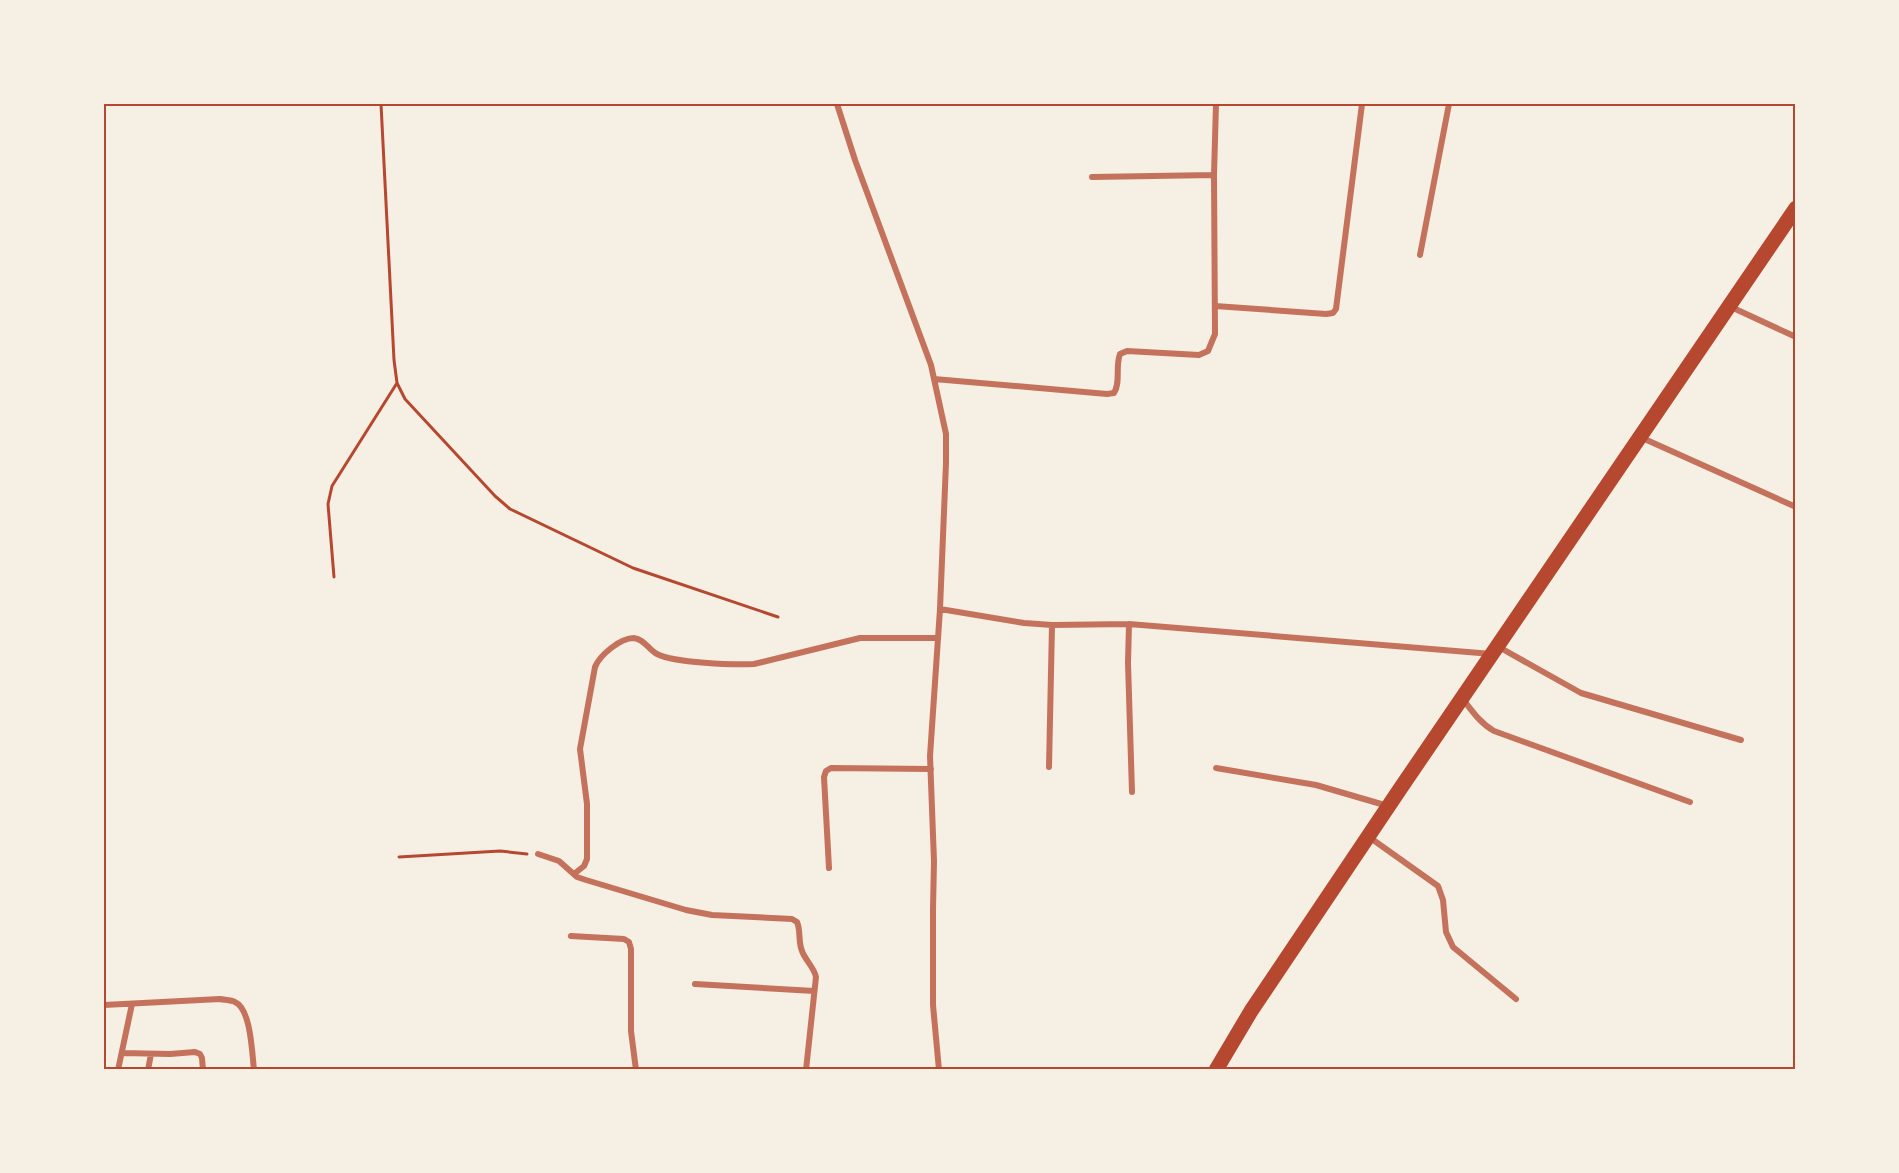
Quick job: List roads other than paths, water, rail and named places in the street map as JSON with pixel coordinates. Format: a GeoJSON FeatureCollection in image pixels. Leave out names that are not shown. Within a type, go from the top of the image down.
{"type":"FeatureCollection","features":[{"type":"Feature","properties":{"kind":"main road"},"geometry":{"type":"LineString","coordinates":[[1216,1070],[1251,1011],[1388,806],[1796,208]]}},
{"type":"Feature","properties":{"kind":"street"},"geometry":{"type":"LineString","coordinates":[[837,104],[855,160],[921,338],[934,379],[946,444],[931,769],[934,861],[933,1005],[939,1070]]}},
{"type":"Feature","properties":{"kind":"street"},"geometry":{"type":"LineString","coordinates":[[934,379],[1107,394],[1114,393],[1118,388],[1118,360],[1120,354],[1127,351],[1199,354],[1208,351],[1215,334],[1216,104]]}},
{"type":"Feature","properties":{"kind":"street"},"geometry":{"type":"LineString","coordinates":[[1215,306],[1326,315],[1333,313],[1336,309],[1362,104]]}},
{"type":"Feature","properties":{"kind":"street"},"geometry":{"type":"LineString","coordinates":[[1420,255],[1449,104]]}},
{"type":"Feature","properties":{"kind":"street"},"geometry":{"type":"LineString","coordinates":[[1092,177],[1214,175]]}},
{"type":"Feature","properties":{"kind":"street"},"geometry":{"type":"LineString","coordinates":[[1728,306],[1796,337]]}},
{"type":"Feature","properties":{"kind":"street"},"geometry":{"type":"LineString","coordinates":[[1640,437],[1796,507]]}},
{"type":"Feature","properties":{"kind":"street"},"geometry":{"type":"LineString","coordinates":[[940,609],[1024,623],[1129,624],[1495,650],[1581,693],[1741,740]]}},
{"type":"Feature","properties":{"kind":"street"},"geometry":{"type":"LineString","coordinates":[[1129,624],[1131,792]]}},
{"type":"Feature","properties":{"kind":"street"},"geometry":{"type":"LineString","coordinates":[[1049,767],[1052,625]]}},
{"type":"Feature","properties":{"kind":"street"},"geometry":{"type":"LineString","coordinates":[[574,874],[584,866],[587,859],[587,804],[580,748],[595,668],[598,660],[624,640],[640,639],[656,654],[665,656],[699,662],[754,664],[860,638],[938,638]]}},
{"type":"Feature","properties":{"kind":"street"},"geometry":{"type":"LineString","coordinates":[[1462,698],[1477,718],[1494,731],[1690,802]]}},
{"type":"Feature","properties":{"kind":"street"},"geometry":{"type":"LineString","coordinates":[[829,868],[824,777],[826,771],[831,768],[931,769]]}},
{"type":"Feature","properties":{"kind":"street"},"geometry":{"type":"LineString","coordinates":[[1216,768],[1316,786],[1388,806]]}},
{"type":"Feature","properties":{"kind":"street"},"geometry":{"type":"LineString","coordinates":[[1368,836],[1438,886],[1443,900],[1446,932],[1453,947],[1516,999]]}},
{"type":"Feature","properties":{"kind":"street"},"geometry":{"type":"LineString","coordinates":[[538,854],[559,861],[574,874],[586,880],[686,910],[711,915],[797,922],[803,954],[816,977],[806,1070]]}},
{"type":"Feature","properties":{"kind":"street"},"geometry":{"type":"LineString","coordinates":[[571,936],[624,939],[629,942],[632,949],[631,1031],[636,1070]]}},
{"type":"Feature","properties":{"kind":"street"},"geometry":{"type":"LineString","coordinates":[[695,984],[814,991]]}},
{"type":"Feature","properties":{"kind":"street"},"geometry":{"type":"LineString","coordinates":[[104,1005],[220,999],[235,1002],[242,1008],[248,1022],[254,1070]]}},
{"type":"Feature","properties":{"kind":"street"},"geometry":{"type":"LineString","coordinates":[[118,1070],[132,1004]]}},
{"type":"Feature","properties":{"kind":"street"},"geometry":{"type":"LineString","coordinates":[[122,1053],[195,1052],[202,1058],[203,1070]]}},
{"type":"Feature","properties":{"kind":"street"},"geometry":{"type":"LineString","coordinates":[[148,1070],[151,1054]]}}]}
